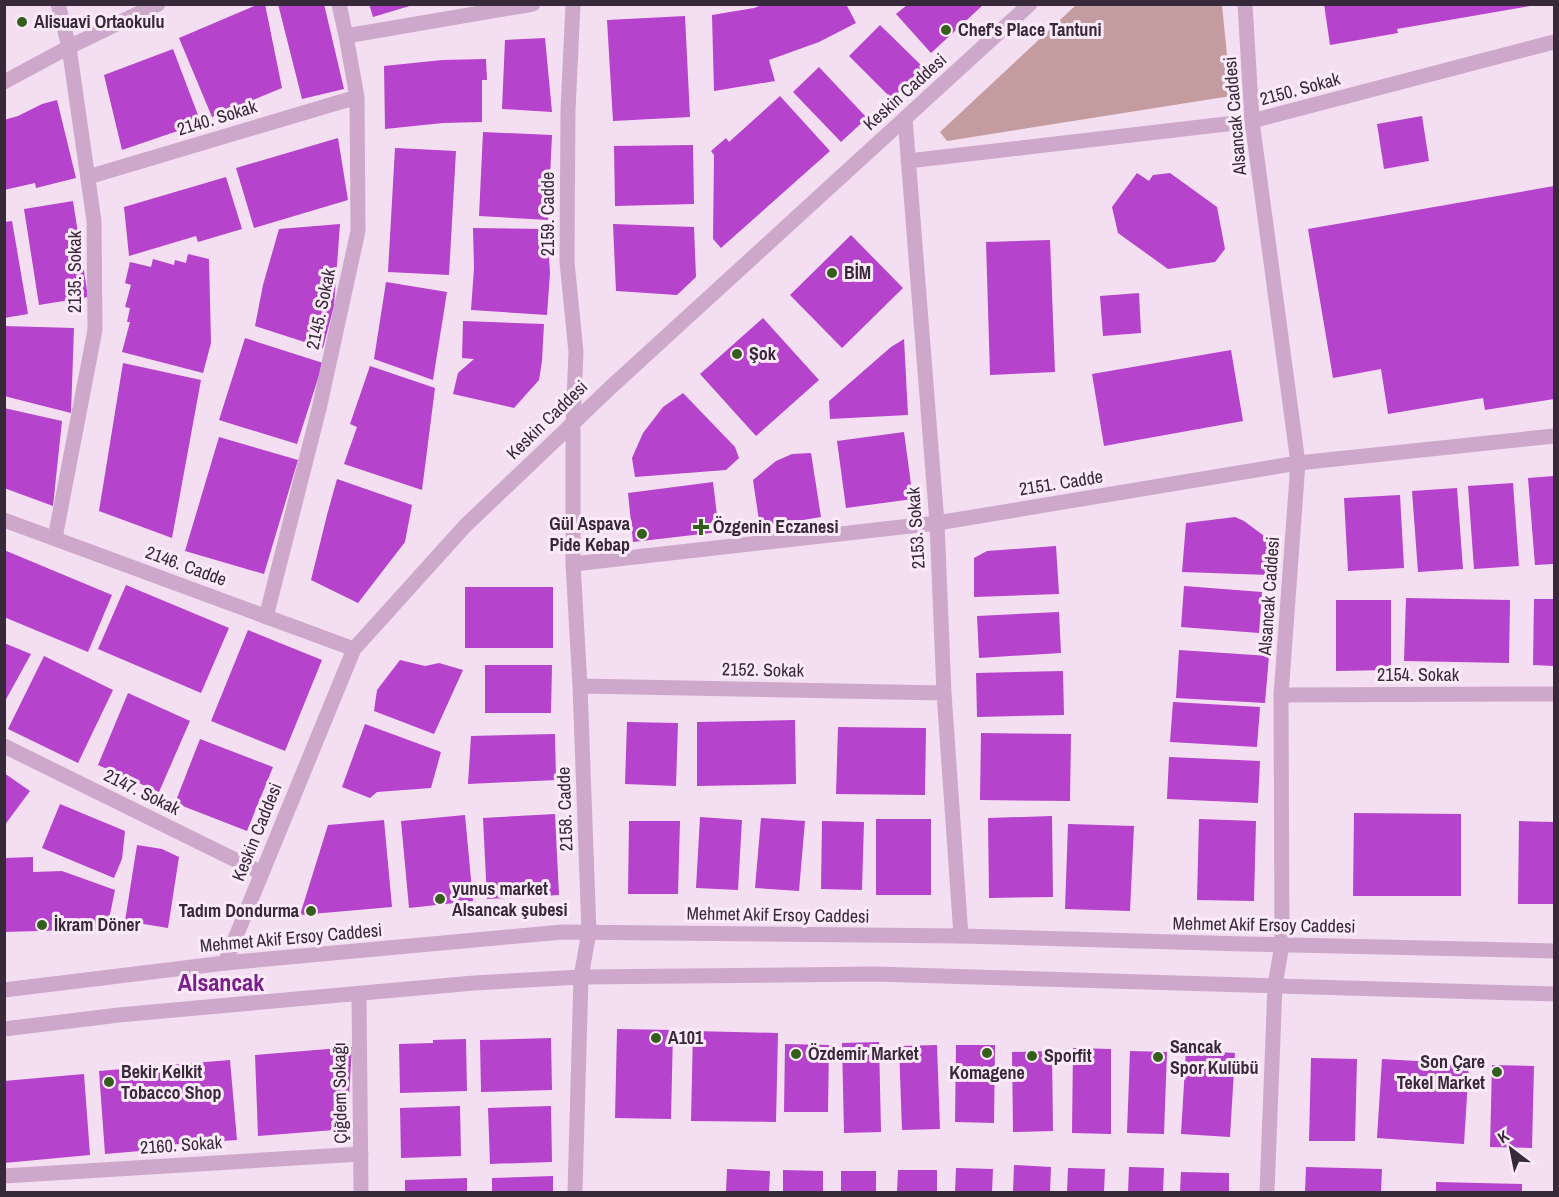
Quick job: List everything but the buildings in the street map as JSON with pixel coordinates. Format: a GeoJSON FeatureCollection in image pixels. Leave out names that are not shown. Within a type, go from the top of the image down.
{"type":"FeatureCollection","features":[{"type":"Feature","properties":{"kind":"street","name":"2135. Sokak"},"geometry":{"type":"LineString","coordinates":[[55,538],[95,330],[94,221],[69,47],[58,4]]}},
{"type":"Feature","properties":{"kind":"street"},"geometry":{"type":"LineString","coordinates":[[4,82],[69,47],[158,4]]}},
{"type":"Feature","properties":{"kind":"street","name":"2145. Sokak"},"geometry":{"type":"LineString","coordinates":[[266,617],[319,409],[358,231],[357,97],[339,4]]}},
{"type":"Feature","properties":{"kind":"street"},"geometry":{"type":"LineString","coordinates":[[346,36],[533,4]]}},
{"type":"Feature","properties":{"kind":"street","name":"2159. Cadde"},"geometry":{"type":"LineString","coordinates":[[573,4],[568,110],[567,238],[567,262],[576,352],[573,423]]}},
{"type":"Feature","properties":{"kind":"street","name":"Keskin Caddesi"},"geometry":{"type":"LineString","coordinates":[[225,963],[354,649],[465,526],[573,423],[1030,4]]}},
{"type":"Feature","properties":{"kind":"street","name":"Alsancak Caddesi"},"geometry":{"type":"LineString","coordinates":[[1245,4],[1252,122],[1298,463],[1281,695],[1282,945],[1275,985],[1267,1192]]}},
{"type":"Feature","properties":{"kind":"street","name":"2150. Sokak"},"geometry":{"type":"LineString","coordinates":[[908,161],[1252,122],[1554,42]]}},
{"type":"Feature","properties":{"kind":"street","name":"2140. Sokak"},"geometry":{"type":"LineString","coordinates":[[88,177],[357,97]]}},
{"type":"Feature","properties":{"kind":"street","name":"2153. Sokak"},"geometry":{"type":"LineString","coordinates":[[905,118],[936,523],[944,693],[961,936]]}},
{"type":"Feature","properties":{"kind":"street","name":"2158. Cadde"},"geometry":{"type":"LineString","coordinates":[[573,423],[573,564],[589,932],[581,977],[575,1192]]}},
{"type":"Feature","properties":{"kind":"street","name":"2151. Cadde"},"geometry":{"type":"LineString","coordinates":[[573,564],[936,523],[1298,463],[1554,436]]}},
{"type":"Feature","properties":{"kind":"street","name":"2146. Cadde"},"geometry":{"type":"LineString","coordinates":[[4,520],[354,649]]}},
{"type":"Feature","properties":{"kind":"street","name":"2152. Sokak"},"geometry":{"type":"LineString","coordinates":[[580,686],[944,693]]}},
{"type":"Feature","properties":{"kind":"street","name":"2154. Sokak"},"geometry":{"type":"LineString","coordinates":[[1281,695],[1554,694]]}},
{"type":"Feature","properties":{"kind":"street","name":"2147. Sokak"},"geometry":{"type":"LineString","coordinates":[[4,746],[262,873]]}},
{"type":"Feature","properties":{"kind":"street","name":"Mehmet Akif Ersoy Caddesi"},"geometry":{"type":"LineString","coordinates":[[4,990],[225,963],[562,932],[961,936],[1554,951]]}},
{"type":"Feature","properties":{"kind":"street"},"geometry":{"type":"LineString","coordinates":[[4,1029],[474,983],[581,977],[874,974],[1554,994]]}},
{"type":"Feature","properties":{"kind":"street","name":"Çiğdem Sokağı"},"geometry":{"type":"LineString","coordinates":[[359,994],[362,1192]]}},
{"type":"Feature","properties":{"kind":"street","name":"2160. Sokak"},"geometry":{"type":"LineString","coordinates":[[4,1176],[361,1154]]}},
{"type":"Feature","properties":{"kind":"shaded area"},"geometry":{"type":"Polygon","coordinates":[[[1076,5],[1222,5],[1231,96],[947,141],[940,132],[1076,5]]]}},
{"type":"Feature","properties":{"kind":"place","name":"Alisuavi Ortaokulu"},"geometry":{"type":"Point","coordinates":[22,22]}},
{"type":"Feature","properties":{"kind":"place","name":"Chef's Place Tantuni"},"geometry":{"type":"Point","coordinates":[946,30]}},
{"type":"Feature","properties":{"kind":"place","name":"BİM"},"geometry":{"type":"Point","coordinates":[832,273]}},
{"type":"Feature","properties":{"kind":"place","name":"Şok"},"geometry":{"type":"Point","coordinates":[737,354]}},
{"type":"Feature","properties":{"kind":"place","name":"Özgenin Eczanesi"},"geometry":{"type":"Point","coordinates":[701,527]}},
{"type":"Feature","properties":{"kind":"place","name":"Gül Aspava Pide Kebap"},"geometry":{"type":"Point","coordinates":[642,534]}},
{"type":"Feature","properties":{"kind":"place","name":"yunus market Alsancak şubesi"},"geometry":{"type":"Point","coordinates":[440,899]}},
{"type":"Feature","properties":{"kind":"place","name":"Tadım Dondurma"},"geometry":{"type":"Point","coordinates":[311,911]}},
{"type":"Feature","properties":{"kind":"place","name":"İkram Döner"},"geometry":{"type":"Point","coordinates":[42,925]}},
{"type":"Feature","properties":{"kind":"place","name":"A101"},"geometry":{"type":"Point","coordinates":[656,1038]}},
{"type":"Feature","properties":{"kind":"place","name":"Komagene"},"geometry":{"type":"Point","coordinates":[987,1053]}},
{"type":"Feature","properties":{"kind":"place","name":"Özdemir Market"},"geometry":{"type":"Point","coordinates":[796,1054]}},
{"type":"Feature","properties":{"kind":"place","name":"Sporfit"},"geometry":{"type":"Point","coordinates":[1032,1056]}},
{"type":"Feature","properties":{"kind":"place","name":"Sancak Spor Kulübü"},"geometry":{"type":"Point","coordinates":[1158,1057]}},
{"type":"Feature","properties":{"kind":"place","name":"Son Çare Tekel Market"},"geometry":{"type":"Point","coordinates":[1497,1072]}},
{"type":"Feature","properties":{"kind":"place","name":"Bekir Kelkit Tobacco Shop"},"geometry":{"type":"Point","coordinates":[109,1082]}},
{"type":"Feature","properties":{"kind":"district","name":"Alsancak"},"geometry":{"type":"Point","coordinates":[221,983]}}]}
